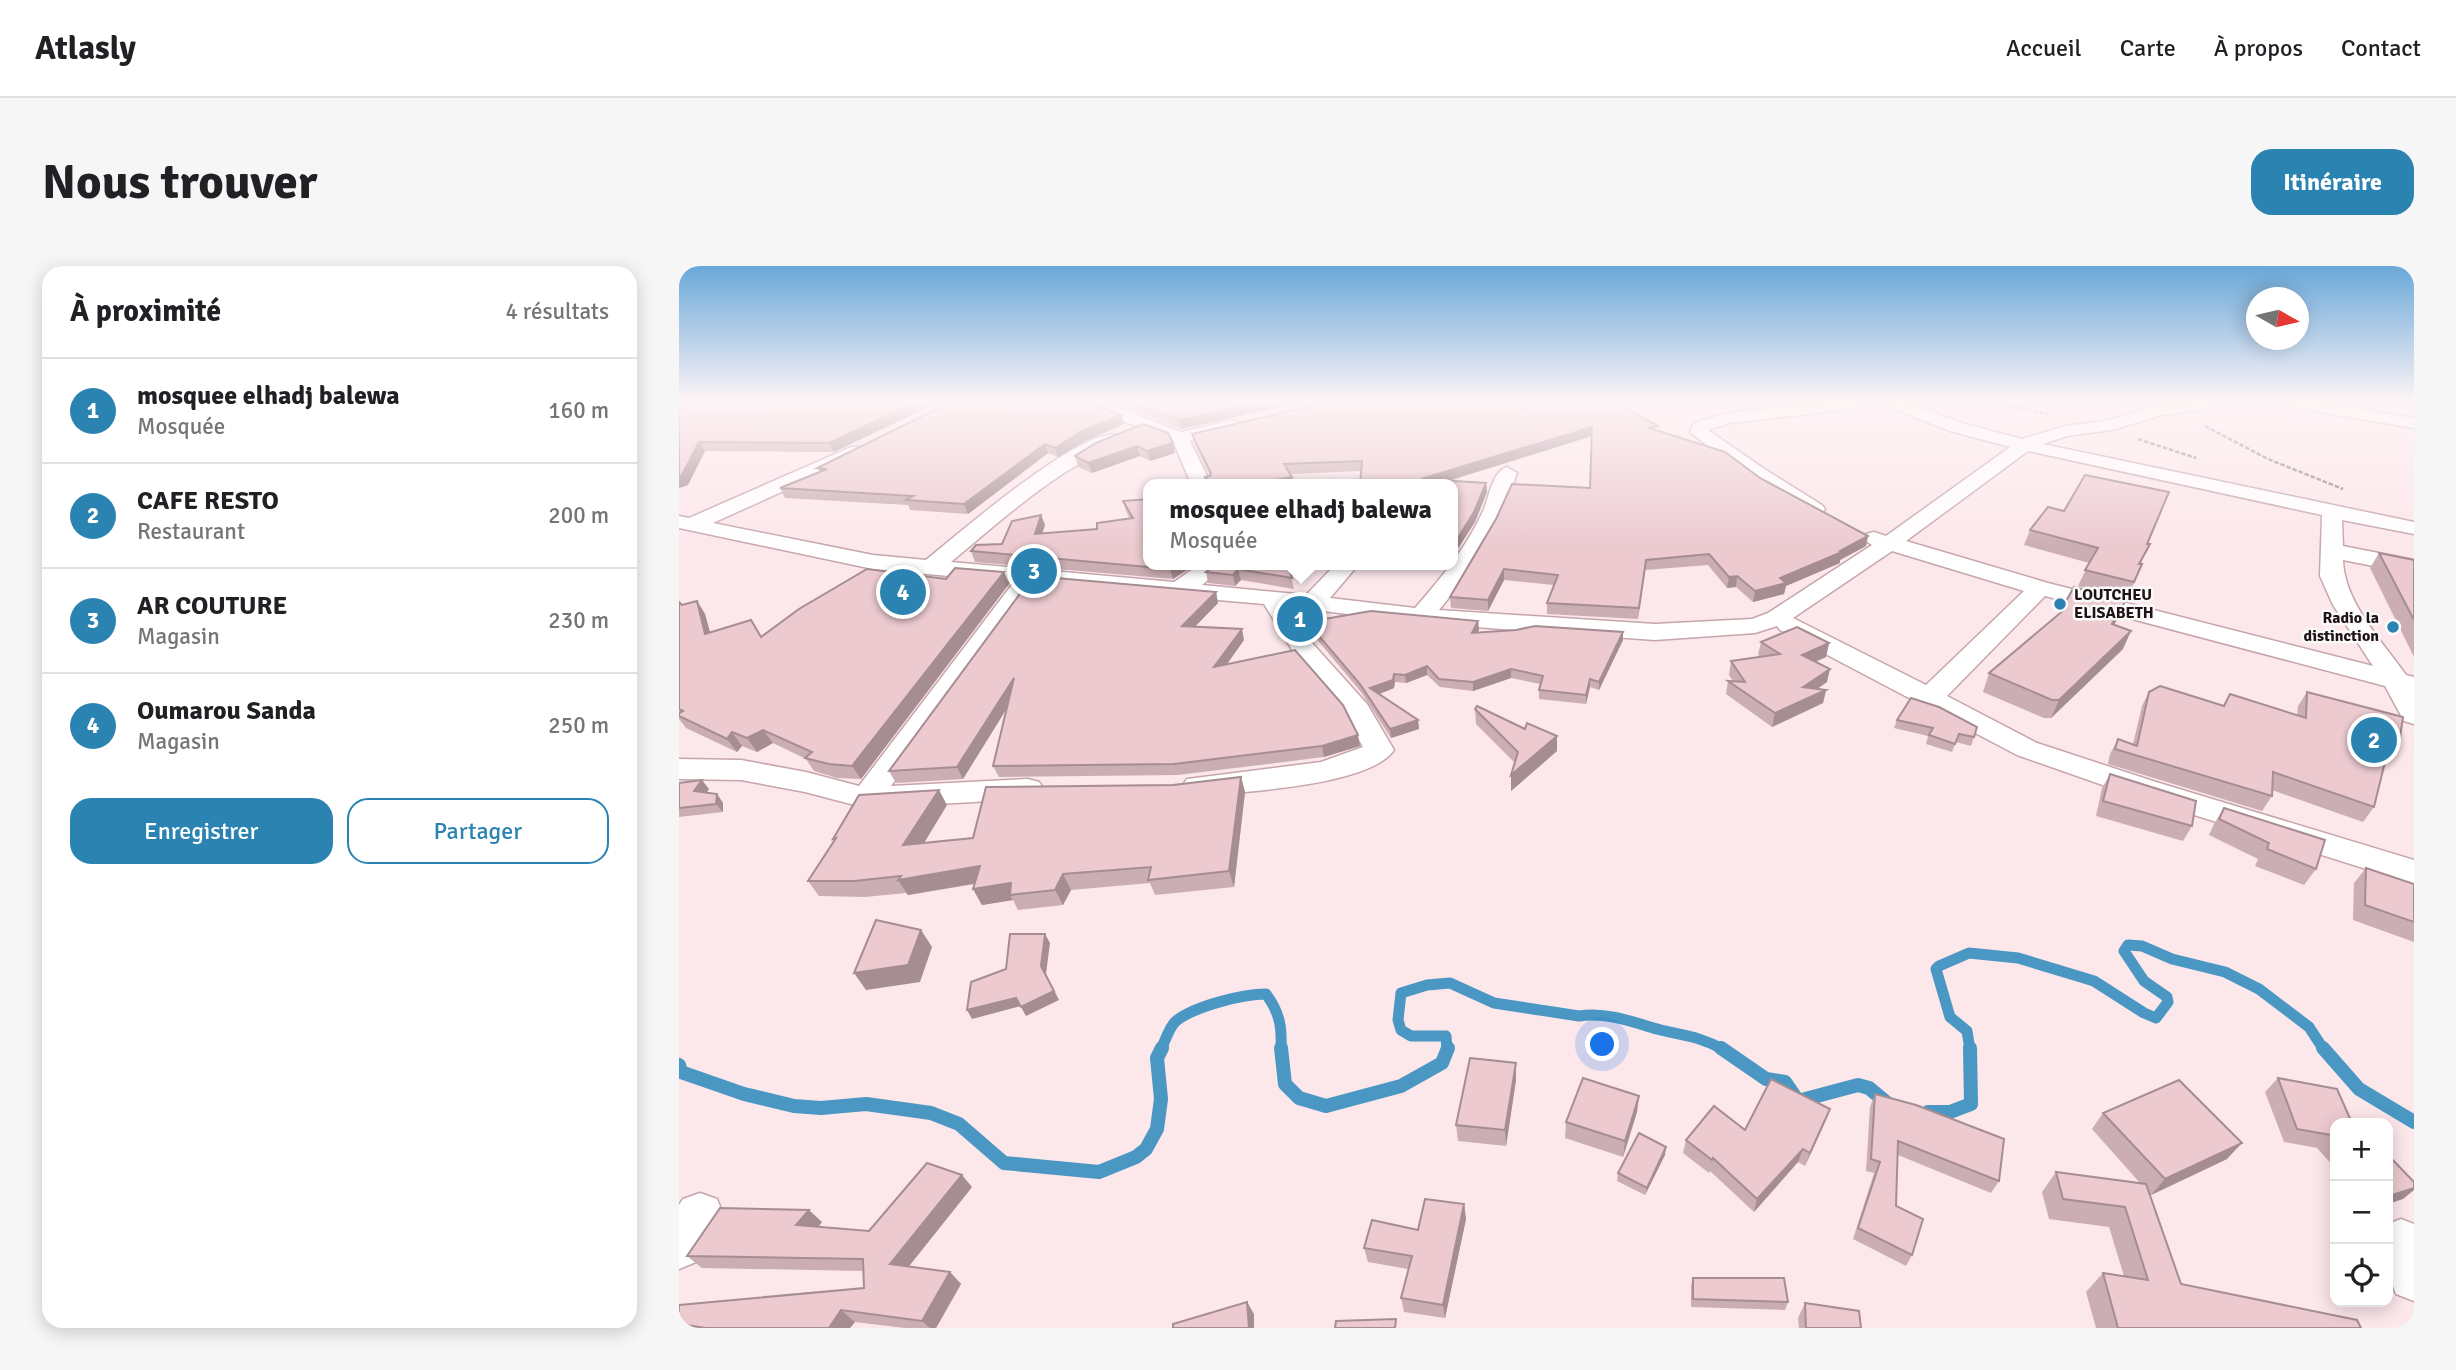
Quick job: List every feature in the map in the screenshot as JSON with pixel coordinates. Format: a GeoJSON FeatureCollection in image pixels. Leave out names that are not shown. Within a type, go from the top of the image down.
{"type":"FeatureCollection","features":[{"type":"Feature","properties":{"kind":"street"},"geometry":{"type":"LineString","coordinates":[[685,524],[858,450]]}},
{"type":"Feature","properties":{"kind":"street"},"geometry":{"type":"LineString","coordinates":[[931,567],[1039,480],[1088,450]]}},
{"type":"Feature","properties":{"kind":"street"},"geometry":{"type":"LineString","coordinates":[[1185,450],[1199,479]]}},
{"type":"Feature","properties":{"kind":"street"},"geometry":{"type":"LineString","coordinates":[[1724,450],[1782,490],[1837,521]]}},
{"type":"Feature","properties":{"kind":"street"},"geometry":{"type":"LineString","coordinates":[[685,524],[873,562],[1313,602],[1420,616],[1655,632],[1693,631],[1755,626],[1777,618],[2023,450]]}},
{"type":"Feature","properties":{"kind":"street"},"geometry":{"type":"LineString","coordinates":[[2040,450],[2173,475],[2414,528]]}},
{"type":"Feature","properties":{"kind":"street"},"geometry":{"type":"LineString","coordinates":[[1420,616],[1456,575],[1483,534],[1499,501],[1507,473]]}},
{"type":"Feature","properties":{"kind":"street"},"geometry":{"type":"LineString","coordinates":[[2332,512],[2332,576],[2345,605],[2405,683],[2414,715]]}},
{"type":"Feature","properties":{"kind":"street"},"geometry":{"type":"LineString","coordinates":[[1859,533],[1887,545],[2040,588],[2405,683]]}},
{"type":"Feature","properties":{"kind":"street"},"geometry":{"type":"LineString","coordinates":[[2333,551],[2414,567]]}},
{"type":"Feature","properties":{"kind":"street"},"geometry":{"type":"LineString","coordinates":[[1180,589],[1207,570]]}},
{"type":"Feature","properties":{"kind":"street"},"geometry":{"type":"LineString","coordinates":[[1313,602],[1342,570]]}},
{"type":"Feature","properties":{"kind":"street"},"geometry":{"type":"LineString","coordinates":[[866,798],[1029,577]]}},
{"type":"Feature","properties":{"kind":"street"},"geometry":{"type":"LineString","coordinates":[[1929,698],[2040,588]]}},
{"type":"Feature","properties":{"kind":"street"},"geometry":{"type":"LineString","coordinates":[[1165,788],[1248,782],[1327,770],[1372,757],[1379,750],[1357,710],[1303,648],[1272,598]]}},
{"type":"Feature","properties":{"kind":"street"},"geometry":{"type":"LineString","coordinates":[[1777,618],[2028,749],[2145,789],[2414,873]]}},
{"type":"Feature","properties":{"kind":"street"},"geometry":{"type":"LineString","coordinates":[[679,769],[741,771],[806,782],[866,798],[1051,789]]}},
{"type":"Feature","properties":{"kind":"path"},"geometry":{"type":"LineString","coordinates":[[2248,450],[2353,494]]}},
{"type":"Feature","properties":{"kind":"building"},"geometry":{"type":"Polygon","coordinates":[[[679,450],[695,450],[682,475],[679,476],[679,450]]]}},
{"type":"Feature","properties":{"kind":"building"},"geometry":{"type":"Polygon","coordinates":[[[854,450],[1037,450],[964,504],[906,500],[913,496],[780,488],[827,469],[817,468],[854,450]]]}},
{"type":"Feature","properties":{"kind":"building"},"geometry":{"type":"Polygon","coordinates":[[[1085,450],[1127,450],[1088,463],[1075,456],[1085,450]]]}},
{"type":"Feature","properties":{"kind":"building"},"geometry":{"type":"Polygon","coordinates":[[[1200,450],[1518,450],[1421,479],[1360,479],[1362,461],[1284,464],[1292,477],[1280,479],[1205,477],[1211,473],[1200,450]]]}},
{"type":"Feature","properties":{"kind":"building"},"geometry":{"type":"Polygon","coordinates":[[[1591,450],[1717,450],[1725,452],[1760,478],[1868,536],[1840,551],[1842,552],[1780,578],[1786,583],[1755,591],[1737,576],[1729,577],[1709,554],[1646,560],[1639,608],[1547,603],[1558,575],[1504,569],[1488,600],[1450,597],[1496,519],[1512,484],[1590,488],[1591,450]]]}},
{"type":"Feature","properties":{"kind":"building"},"geometry":{"type":"Polygon","coordinates":[[[2085,475],[2169,492],[2134,582],[2085,570],[2098,548],[2030,530],[2048,507],[2064,511],[2085,475]]]}},
{"type":"Feature","properties":{"kind":"building"},"geometry":{"type":"Polygon","coordinates":[[[1458,481],[1486,483],[1474,512],[1458,538],[1458,481]]]}},
{"type":"Feature","properties":{"kind":"building"},"geometry":{"type":"Polygon","coordinates":[[[1143,499],[1143,567],[971,551],[976,545],[1002,544],[1012,521],[1041,515],[1035,534],[1097,529],[1097,523],[1133,518],[1123,501],[1143,499]]]}},
{"type":"Feature","properties":{"kind":"building"},"geometry":{"type":"Polygon","coordinates":[[[2379,553],[2414,560],[2414,620],[2379,553]]]}},
{"type":"Feature","properties":{"kind":"building"},"geometry":{"type":"Polygon","coordinates":[[[955,568],[1004,572],[852,766],[805,758],[812,752],[763,730],[747,738],[732,732],[727,739],[679,716],[683,711],[679,709],[679,602],[682,605],[697,601],[705,634],[751,620],[761,637],[799,609],[867,569],[946,579],[955,568]]]}},
{"type":"Feature","properties":{"kind":"building"},"geometry":{"type":"Polygon","coordinates":[[[1209,570],[1237,570],[1233,575],[1206,572],[1209,570]]]}},
{"type":"Feature","properties":{"kind":"building"},"geometry":{"type":"Polygon","coordinates":[[[1244,570],[1290,570],[1292,578],[1244,570]]]}},
{"type":"Feature","properties":{"kind":"building"},"geometry":{"type":"Polygon","coordinates":[[[1033,576],[1216,592],[1182,626],[1242,629],[1214,667],[1295,650],[1343,705],[1358,735],[1322,746],[1174,764],[993,766],[1014,678],[957,767],[889,771],[1033,576]]]}},
{"type":"Feature","properties":{"kind":"building"},"geometry":{"type":"Polygon","coordinates":[[[2074,587],[2126,600],[2112,624],[2131,631],[2059,700],[2052,700],[1989,673],[2065,609],[2062,608],[2074,587]]]}},
{"type":"Feature","properties":{"kind":"building"},"geometry":{"type":"Polygon","coordinates":[[[1371,611],[1478,621],[1472,633],[1535,626],[1623,632],[1599,682],[1590,679],[1586,695],[1539,690],[1543,676],[1511,669],[1473,682],[1439,679],[1427,666],[1405,675],[1394,674],[1393,680],[1370,688],[1418,720],[1390,729],[1360,684],[1307,622],[1371,611]]]}},
{"type":"Feature","properties":{"kind":"building"},"geometry":{"type":"Polygon","coordinates":[[[1797,627],[1829,643],[1802,655],[1830,669],[1803,687],[1826,690],[1775,713],[1728,681],[1745,682],[1731,661],[1780,654],[1761,642],[1797,627]]]}},
{"type":"Feature","properties":{"kind":"building"},"geometry":{"type":"Polygon","coordinates":[[[2160,686],[2224,706],[2230,694],[2306,718],[2307,692],[2403,717],[2399,744],[2390,741],[2374,807],[2273,772],[2272,796],[2115,749],[2118,739],[2137,746],[2149,692],[2160,686]]]}},
{"type":"Feature","properties":{"kind":"building"},"geometry":{"type":"Polygon","coordinates":[[[1911,698],[1939,707],[1977,727],[1974,737],[1959,734],[1955,744],[1929,735],[1933,728],[1897,720],[1911,698]]]}},
{"type":"Feature","properties":{"kind":"building"},"geometry":{"type":"Polygon","coordinates":[[[1477,706],[1525,729],[1527,723],[1557,736],[1511,775],[1518,752],[1475,709],[1477,706]]]}},
{"type":"Feature","properties":{"kind":"building"},"geometry":{"type":"Polygon","coordinates":[[[2110,774],[2196,801],[2192,826],[2103,801],[2110,774]]]}},
{"type":"Feature","properties":{"kind":"building"},"geometry":{"type":"Polygon","coordinates":[[[1241,777],[1229,871],[1148,880],[1151,867],[1063,874],[1055,890],[1010,895],[1011,883],[973,889],[980,866],[898,880],[901,876],[854,881],[808,881],[836,838],[833,839],[859,795],[939,790],[903,845],[973,838],[986,787],[1173,785],[1241,777]]]}},
{"type":"Feature","properties":{"kind":"building"},"geometry":{"type":"Polygon","coordinates":[[[702,780],[694,791],[717,794],[716,804],[679,808],[679,783],[702,780]]]}},
{"type":"Feature","properties":{"kind":"building"},"geometry":{"type":"Polygon","coordinates":[[[2224,808],[2325,840],[2316,869],[2267,849],[2269,843],[2219,819],[2224,808]]]}},
{"type":"Feature","properties":{"kind":"building"},"geometry":{"type":"Polygon","coordinates":[[[2366,868],[2414,884],[2414,922],[2365,905],[2366,868]]]}},
{"type":"Feature","properties":{"kind":"building"},"geometry":{"type":"Polygon","coordinates":[[[876,920],[921,930],[908,965],[854,973],[876,920]]]}},
{"type":"Feature","properties":{"kind":"building"},"geometry":{"type":"Polygon","coordinates":[[[1010,934],[1045,934],[1041,966],[1054,991],[1021,1007],[1016,998],[967,1010],[971,982],[1006,969],[1010,934]]]}},
{"type":"Feature","properties":{"kind":"building"},"geometry":{"type":"Polygon","coordinates":[[[1470,1058],[1516,1063],[1505,1130],[1456,1125],[1470,1058]]]}},
{"type":"Feature","properties":{"kind":"building"},"geometry":{"type":"Polygon","coordinates":[[[1583,1078],[1639,1096],[1625,1141],[1566,1122],[1583,1078]]]}},
{"type":"Feature","properties":{"kind":"building"},"geometry":{"type":"Polygon","coordinates":[[[2278,1078],[2337,1089],[2350,1118],[2330,1118],[2330,1135],[2297,1129],[2278,1078]]]}},
{"type":"Feature","properties":{"kind":"building"},"geometry":{"type":"Polygon","coordinates":[[[1771,1079],[1830,1109],[1810,1153],[1803,1149],[1757,1199],[1713,1158],[1712,1160],[1686,1140],[1714,1106],[1745,1130],[1771,1079]]]}},
{"type":"Feature","properties":{"kind":"building"},"geometry":{"type":"Polygon","coordinates":[[[2179,1080],[2242,1143],[2165,1179],[2103,1113],[2179,1080]]]}},
{"type":"Feature","properties":{"kind":"building"},"geometry":{"type":"Polygon","coordinates":[[[1875,1094],[1916,1105],[2004,1139],[1999,1181],[1898,1141],[1896,1206],[1923,1219],[1912,1255],[1858,1228],[1880,1162],[1871,1159],[1875,1094]]]}},
{"type":"Feature","properties":{"kind":"building"},"geometry":{"type":"Polygon","coordinates":[[[1639,1133],[1666,1147],[1647,1188],[1618,1173],[1639,1133]]]}},
{"type":"Feature","properties":{"kind":"building"},"geometry":{"type":"Polygon","coordinates":[[[2393,1160],[2414,1182],[2414,1188],[2393,1195],[2393,1160]]]}},
{"type":"Feature","properties":{"kind":"building"},"geometry":{"type":"Polygon","coordinates":[[[927,1163],[962,1175],[890,1264],[950,1272],[922,1321],[841,1310],[829,1328],[706,1328],[679,1324],[679,1305],[864,1288],[863,1259],[687,1256],[720,1208],[809,1210],[796,1225],[869,1231],[927,1163]]]}},
{"type":"Feature","properties":{"kind":"building"},"geometry":{"type":"Polygon","coordinates":[[[2056,1172],[2146,1184],[2181,1284],[2357,1320],[2361,1328],[2118,1328],[2103,1273],[2148,1280],[2125,1207],[2063,1199],[2056,1172]]]}},
{"type":"Feature","properties":{"kind":"building"},"geometry":{"type":"Polygon","coordinates":[[[1425,1199],[1464,1204],[1443,1305],[1401,1298],[1412,1256],[1364,1248],[1372,1220],[1418,1230],[1425,1199]]]}},
{"type":"Feature","properties":{"kind":"building"},"geometry":{"type":"Polygon","coordinates":[[[1693,1278],[1784,1278],[1788,1302],[1693,1299],[1693,1278]]]}},
{"type":"Feature","properties":{"kind":"building"},"geometry":{"type":"Polygon","coordinates":[[[1247,1302],[1249,1328],[1173,1328],[1173,1324],[1247,1302]]]}},
{"type":"Feature","properties":{"kind":"building"},"geometry":{"type":"Polygon","coordinates":[[[1805,1303],[1859,1311],[1861,1328],[1806,1328],[1805,1303]]]}},
{"type":"Feature","properties":{"kind":"building"},"geometry":{"type":"Polygon","coordinates":[[[1396,1319],[1395,1328],[1335,1328],[1336,1321],[1396,1319]]]}},
{"type":"Feature","properties":{"kind":"waterway"},"geometry":{"type":"LineString","coordinates":[[1970,1050],[1967,1031],[1950,1017],[1936,969],[1939,966],[1969,953],[2018,958],[2094,981],[2156,1018],[2168,1002],[2167,997],[2144,981],[2124,951],[2128,945],[2142,946],[2172,959],[2225,972],[2259,989],[2309,1027],[2324,1050]]}},
{"type":"Feature","properties":{"kind":"waterway"},"geometry":{"type":"LineString","coordinates":[[1447,1050],[1446,1036],[1411,1036],[1401,1030],[1398,1020],[1401,993],[1427,985],[1450,983],[1494,1003],[1579,1016],[1615,1017],[1696,1038],[1724,1050]]}},
{"type":"Feature","properties":{"kind":"waterway"},"geometry":{"type":"LineString","coordinates":[[1161,1050],[1176,1021],[1195,1010],[1245,996],[1266,994],[1279,1020],[1281,1048]]}},
{"type":"Feature","properties":{"kind":"waterway"},"geometry":{"type":"LineString","coordinates":[[1281,1048],[1285,1084],[1299,1098],[1326,1106],[1401,1086],[1442,1063],[1448,1048]]}},
{"type":"Feature","properties":{"kind":"waterway"},"geometry":{"type":"LineString","coordinates":[[1928,1112],[1950,1112],[1971,1104],[1970,1048]]}},
{"type":"Feature","properties":{"kind":"waterway"},"geometry":{"type":"LineString","coordinates":[[2323,1048],[2359,1089],[2414,1122]]}},
{"type":"Feature","properties":{"kind":"waterway"},"geometry":{"type":"LineString","coordinates":[[679,1065],[681,1072],[744,1094],[794,1106],[821,1108],[866,1104],[931,1113],[959,1124],[1004,1163],[1099,1172],[1136,1157],[1146,1149],[1157,1129],[1161,1099],[1157,1058],[1161,1050]]}},
{"type":"Feature","properties":{"kind":"waterway"},"geometry":{"type":"LineString","coordinates":[[1724,1050],[1766,1079],[1785,1082],[1798,1101],[1858,1085],[1869,1088],[1887,1103]]}},
{"type":"Feature","properties":{"kind":"place","name":"AR COUTURE"},"geometry":{"type":"Point","coordinates":[1034,571]}},
{"type":"Feature","properties":{"kind":"place","name":"Oumarou Sanda"},"geometry":{"type":"Point","coordinates":[903,592]}},
{"type":"Feature","properties":{"kind":"place","name":"LOUTCHEU ELISABETH"},"geometry":{"type":"Point","coordinates":[2060,604]}},
{"type":"Feature","properties":{"kind":"place","name":"mosquee elhadj balewa"},"geometry":{"type":"Point","coordinates":[1300,619]}},
{"type":"Feature","properties":{"kind":"place","name":"Radio la distinction"},"geometry":{"type":"Point","coordinates":[2393,627]}},
{"type":"Feature","properties":{"kind":"place","name":"CAFE RESTO"},"geometry":{"type":"Point","coordinates":[2374,740]}}]}
